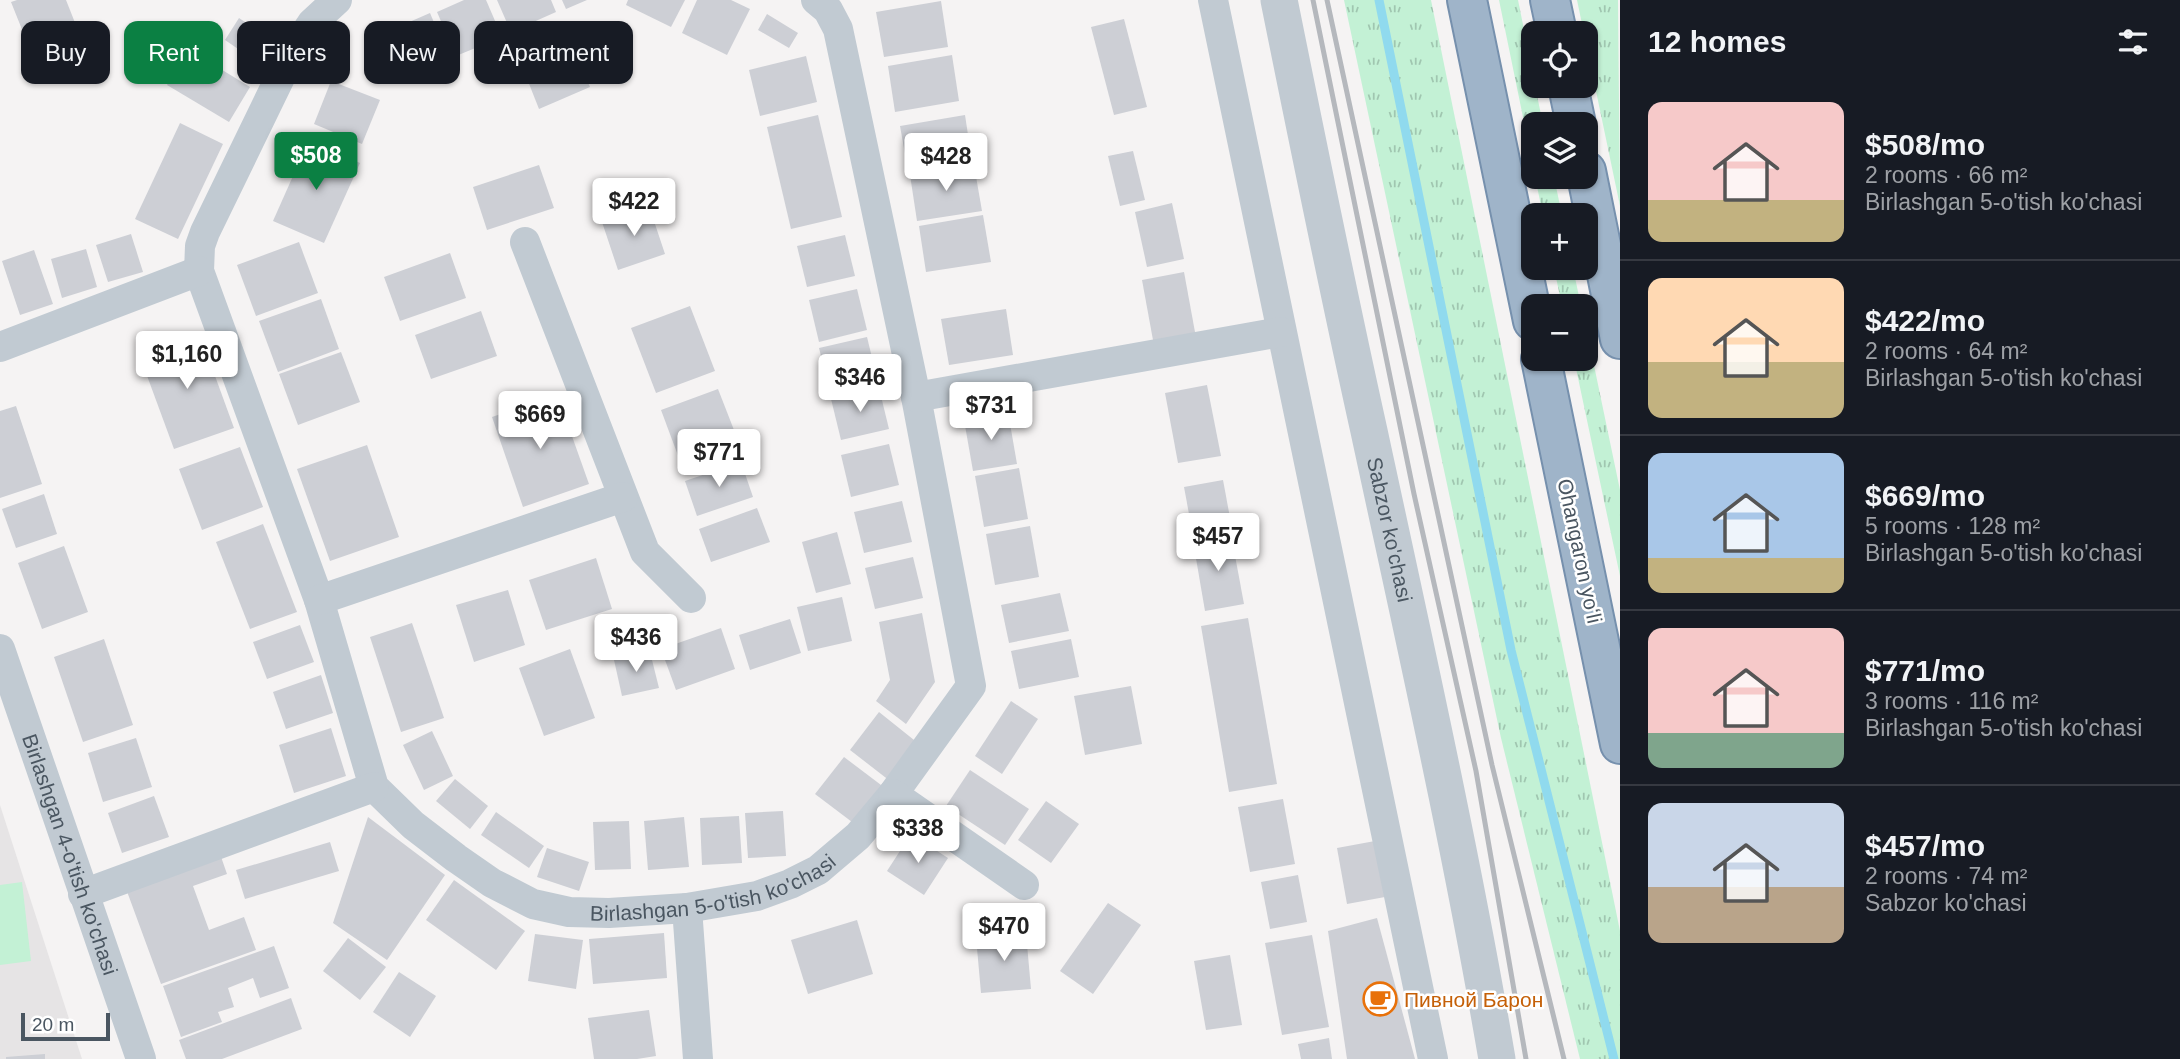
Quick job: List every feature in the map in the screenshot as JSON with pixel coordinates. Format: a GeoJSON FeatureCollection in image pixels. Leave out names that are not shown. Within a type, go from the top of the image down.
{"type":"FeatureCollection","features":[{"type":"Feature","properties":{"kind":"highway"},"geometry":{"type":"LineString","coordinates":[[1467,0],[1527,294]]}},
{"type":"Feature","properties":{"kind":"highway"},"geometry":{"type":"LineString","coordinates":[[1550,0],[1554,21]]}},
{"type":"Feature","properties":{"kind":"highway"},"geometry":{"type":"LineString","coordinates":[[1590,189],[1620,339]]}},
{"type":"Feature","properties":{"kind":"highway","name":"Ohangaron yoʻli"},"geometry":{"type":"LineString","coordinates":[[1543,371],[1620,744]]}},
{"type":"Feature","properties":{"kind":"street","name":"Birlashgan 5-o'tish ko'chasi"},"geometry":{"type":"LineString","coordinates":[[337,0],[312,23],[292,53],[205,232],[200,246],[199,271],[318,600],[374,787],[413,825],[492,883],[533,904],[569,912],[687,908],[757,896],[818,870],[858,836],[893,794],[971,686],[916,397],[838,29],[828,10],[816,0]]}},
{"type":"Feature","properties":{"kind":"street"},"geometry":{"type":"LineString","coordinates":[[1213,0],[1433,1059]]}},
{"type":"Feature","properties":{"kind":"street","name":"Sabzor ko'chasi"},"geometry":{"type":"LineString","coordinates":[[1279,0],[1347,331],[1444,778],[1477,940],[1497,1059]]}},
{"type":"Feature","properties":{"kind":"street"},"geometry":{"type":"LineString","coordinates":[[525,242],[645,552],[691,598]]}},
{"type":"Feature","properties":{"kind":"street"},"geometry":{"type":"LineString","coordinates":[[0,347],[199,271]]}},
{"type":"Feature","properties":{"kind":"street"},"geometry":{"type":"LineString","coordinates":[[916,397],[1280,332]]}},
{"type":"Feature","properties":{"kind":"street"},"geometry":{"type":"LineString","coordinates":[[318,600],[623,497]]}},
{"type":"Feature","properties":{"kind":"street","name":"Birlashgan 4-o'tish ko'chasi"},"geometry":{"type":"LineString","coordinates":[[0,649],[141,1059]]}},
{"type":"Feature","properties":{"kind":"street"},"geometry":{"type":"LineString","coordinates":[[83,894],[374,787]]}},
{"type":"Feature","properties":{"kind":"street"},"geometry":{"type":"LineString","coordinates":[[893,794],[1024,885]]}},
{"type":"Feature","properties":{"kind":"street"},"geometry":{"type":"LineString","coordinates":[[687,908],[698,1059]]}},
{"type":"Feature","properties":{"kind":"shaded area"},"geometry":{"type":"Polygon","coordinates":[[[0,805],[82,1059],[0,1059],[0,805]]]}},
{"type":"Feature","properties":{"kind":"green space"},"geometry":{"type":"Polygon","coordinates":[[[1344,0],[1431,0],[1620,931],[1620,1059],[1580,1059],[1501,738],[1344,0]]]}},
{"type":"Feature","properties":{"kind":"green space"},"geometry":{"type":"Polygon","coordinates":[[[1499,0],[1518,0],[1522,21],[1521,98],[1538,98],[1540,112],[1522,112],[1499,0]]]}},
{"type":"Feature","properties":{"kind":"green space"},"geometry":{"type":"Polygon","coordinates":[[[1577,0],[1618,0],[1620,206],[1597,98],[1598,21],[1581,21],[1577,0]]]}},
{"type":"Feature","properties":{"kind":"green space"},"geometry":{"type":"Polygon","coordinates":[[[1538,189],[1557,189],[1559,203],[1540,203],[1538,189]]]}},
{"type":"Feature","properties":{"kind":"green space"},"geometry":{"type":"Polygon","coordinates":[[[1557,280],[1576,280],[1578,294],[1559,294],[1557,280]]]}},
{"type":"Feature","properties":{"kind":"green space"},"geometry":{"type":"Polygon","coordinates":[[[1577,371],[1595,371],[1620,490],[1620,576],[1577,371]]]}},
{"type":"Feature","properties":{"kind":"green space"},"geometry":{"type":"Polygon","coordinates":[[[22,882],[31,961],[0,965],[0,885],[22,882]]]}},
{"type":"Feature","properties":{"kind":"building"},"geometry":{"type":"Polygon","coordinates":[[[66,0],[74,21],[21,21],[21,27],[11,2],[66,0]]]}},
{"type":"Feature","properties":{"kind":"building"},"geometry":{"type":"Polygon","coordinates":[[[464,0],[486,0],[495,21],[474,21],[474,49],[460,54],[460,21],[441,21],[437,12],[464,0]]]}},
{"type":"Feature","properties":{"kind":"building"},"geometry":{"type":"Polygon","coordinates":[[[497,0],[551,0],[556,12],[536,21],[506,21],[497,0]]]}},
{"type":"Feature","properties":{"kind":"building"},"geometry":{"type":"Polygon","coordinates":[[[562,0],[587,0],[566,9],[562,0]]]}},
{"type":"Feature","properties":{"kind":"building"},"geometry":{"type":"Polygon","coordinates":[[[628,0],[685,0],[671,27],[626,5],[628,0]]]}},
{"type":"Feature","properties":{"kind":"building"},"geometry":{"type":"Polygon","coordinates":[[[697,0],[731,0],[750,9],[727,55],[682,33],[697,0]]]}},
{"type":"Feature","properties":{"kind":"building"},"geometry":{"type":"Polygon","coordinates":[[[941,1],[948,47],[884,57],[876,12],[941,1]]]}},
{"type":"Feature","properties":{"kind":"building"},"geometry":{"type":"Polygon","coordinates":[[[430,13],[433,21],[412,21],[430,13]]]}},
{"type":"Feature","properties":{"kind":"building"},"geometry":{"type":"Polygon","coordinates":[[[767,14],[798,33],[789,48],[758,30],[767,14]]]}},
{"type":"Feature","properties":{"kind":"building"},"geometry":{"type":"Polygon","coordinates":[[[1124,19],[1147,107],[1114,115],[1091,27],[1124,19]]]}},
{"type":"Feature","properties":{"kind":"building"},"geometry":{"type":"Polygon","coordinates":[[[237,21],[237,48],[225,40],[237,21]]]}},
{"type":"Feature","properties":{"kind":"building"},"geometry":{"type":"Polygon","coordinates":[[[952,55],[959,101],[895,112],[888,66],[952,55]]]}},
{"type":"Feature","properties":{"kind":"building"},"geometry":{"type":"Polygon","coordinates":[[[806,56],[817,102],[760,116],[749,70],[806,56]]]}},
{"type":"Feature","properties":{"kind":"building"},"geometry":{"type":"Polygon","coordinates":[[[223,70],[237,79],[237,84],[250,87],[229,122],[167,85],[223,84],[223,70]]]}},
{"type":"Feature","properties":{"kind":"building"},"geometry":{"type":"Polygon","coordinates":[[[330,84],[339,84],[380,100],[362,144],[314,124],[330,84]]]}},
{"type":"Feature","properties":{"kind":"building"},"geometry":{"type":"Polygon","coordinates":[[[529,84],[589,84],[590,87],[539,109],[529,84]]]}},
{"type":"Feature","properties":{"kind":"building"},"geometry":{"type":"Polygon","coordinates":[[[818,115],[842,217],[791,229],[767,127],[818,115]]]}},
{"type":"Feature","properties":{"kind":"building"},"geometry":{"type":"Polygon","coordinates":[[[965,115],[972,161],[908,171],[900,126],[965,115]]]}},
{"type":"Feature","properties":{"kind":"building"},"geometry":{"type":"Polygon","coordinates":[[[180,123],[223,144],[178,239],[135,219],[180,123]]]}},
{"type":"Feature","properties":{"kind":"building"},"geometry":{"type":"Polygon","coordinates":[[[309,140],[360,163],[324,243],[273,221],[309,140]]]}},
{"type":"Feature","properties":{"kind":"building"},"geometry":{"type":"Polygon","coordinates":[[[1133,151],[1145,200],[1120,206],[1108,156],[1133,151]]]}},
{"type":"Feature","properties":{"kind":"building"},"geometry":{"type":"Polygon","coordinates":[[[539,165],[554,208],[487,230],[473,187],[539,165]]]}},
{"type":"Feature","properties":{"kind":"building"},"geometry":{"type":"Polygon","coordinates":[[[974,165],[982,211],[917,221],[910,175],[974,165]]]}},
{"type":"Feature","properties":{"kind":"building"},"geometry":{"type":"Polygon","coordinates":[[[1172,203],[1184,259],[1147,267],[1135,212],[1172,203]]]}},
{"type":"Feature","properties":{"kind":"building"},"geometry":{"type":"Polygon","coordinates":[[[649,206],[665,254],[618,270],[602,222],[649,206]]]}},
{"type":"Feature","properties":{"kind":"building"},"geometry":{"type":"Polygon","coordinates":[[[983,215],[991,262],[926,272],[919,226],[983,215]]]}},
{"type":"Feature","properties":{"kind":"building"},"geometry":{"type":"Polygon","coordinates":[[[131,234],[143,272],[108,282],[96,245],[131,234]]]}},
{"type":"Feature","properties":{"kind":"building"},"geometry":{"type":"Polygon","coordinates":[[[845,235],[855,276],[807,287],[797,246],[845,235]]]}},
{"type":"Feature","properties":{"kind":"building"},"geometry":{"type":"Polygon","coordinates":[[[299,242],[318,293],[256,316],[237,265],[299,242]]]}},
{"type":"Feature","properties":{"kind":"building"},"geometry":{"type":"Polygon","coordinates":[[[86,249],[97,287],[62,298],[51,259],[86,249]]]}},
{"type":"Feature","properties":{"kind":"building"},"geometry":{"type":"Polygon","coordinates":[[[34,250],[53,304],[20,315],[2,261],[34,250]]]}},
{"type":"Feature","properties":{"kind":"building"},"geometry":{"type":"Polygon","coordinates":[[[450,253],[466,298],[400,321],[384,277],[450,253]]]}},
{"type":"Feature","properties":{"kind":"building"},"geometry":{"type":"Polygon","coordinates":[[[1184,272],[1197,343],[1155,351],[1142,280],[1184,272]]]}},
{"type":"Feature","properties":{"kind":"building"},"geometry":{"type":"Polygon","coordinates":[[[857,289],[867,330],[819,342],[809,300],[857,289]]]}},
{"type":"Feature","properties":{"kind":"building"},"geometry":{"type":"Polygon","coordinates":[[[321,299],[339,349],[278,372],[259,321],[321,299]]]}},
{"type":"Feature","properties":{"kind":"building"},"geometry":{"type":"Polygon","coordinates":[[[690,306],[715,371],[656,393],[631,328],[690,306]]]}},
{"type":"Feature","properties":{"kind":"building"},"geometry":{"type":"Polygon","coordinates":[[[1006,309],[1013,355],[949,365],[941,319],[1006,309]]]}},
{"type":"Feature","properties":{"kind":"building"},"geometry":{"type":"Polygon","coordinates":[[[481,311],[497,356],[431,379],[415,335],[481,311]]]}},
{"type":"Feature","properties":{"kind":"building"},"geometry":{"type":"Polygon","coordinates":[[[199,332],[234,428],[174,449],[139,354],[199,332]]]}},
{"type":"Feature","properties":{"kind":"building"},"geometry":{"type":"Polygon","coordinates":[[[867,337],[877,378],[829,389],[819,348],[867,337]]]}},
{"type":"Feature","properties":{"kind":"building"},"geometry":{"type":"Polygon","coordinates":[[[341,352],[360,402],[298,425],[279,374],[341,352]]]}},
{"type":"Feature","properties":{"kind":"building"},"geometry":{"type":"Polygon","coordinates":[[[1207,385],[1221,456],[1178,463],[1165,393],[1207,385]]]}},
{"type":"Feature","properties":{"kind":"building"},"geometry":{"type":"Polygon","coordinates":[[[879,388],[889,429],[841,440],[831,399],[879,388]]]}},
{"type":"Feature","properties":{"kind":"building"},"geometry":{"type":"Polygon","coordinates":[[[718,389],[741,448],[683,469],[661,410],[718,389]]]}},
{"type":"Feature","properties":{"kind":"building"},"geometry":{"type":"Polygon","coordinates":[[[557,394],[589,484],[523,507],[492,417],[557,394]]]}},
{"type":"Feature","properties":{"kind":"building"},"geometry":{"type":"Polygon","coordinates":[[[16,406],[42,484],[0,498],[0,411],[16,406]]]}},
{"type":"Feature","properties":{"kind":"building"},"geometry":{"type":"Polygon","coordinates":[[[1008,412],[1017,464],[973,471],[964,420],[1008,412]]]}},
{"type":"Feature","properties":{"kind":"building"},"geometry":{"type":"Polygon","coordinates":[[[889,444],[899,485],[851,497],[841,455],[889,444]]]}},
{"type":"Feature","properties":{"kind":"building"},"geometry":{"type":"Polygon","coordinates":[[[367,445],[399,537],[330,561],[297,469],[367,445]]]}},
{"type":"Feature","properties":{"kind":"building"},"geometry":{"type":"Polygon","coordinates":[[[240,447],[263,507],[202,530],[179,469],[240,447]]]}},
{"type":"Feature","properties":{"kind":"building"},"geometry":{"type":"Polygon","coordinates":[[[741,462],[753,497],[697,516],[685,481],[741,462]]]}},
{"type":"Feature","properties":{"kind":"building"},"geometry":{"type":"Polygon","coordinates":[[[1019,468],[1028,519],[984,527],[975,476],[1019,468]]]}},
{"type":"Feature","properties":{"kind":"building"},"geometry":{"type":"Polygon","coordinates":[[[1223,480],[1231,523],[1192,530],[1184,487],[1223,480]]]}},
{"type":"Feature","properties":{"kind":"building"},"geometry":{"type":"Polygon","coordinates":[[[44,494],[57,534],[16,548],[2,509],[44,494]]]}},
{"type":"Feature","properties":{"kind":"building"},"geometry":{"type":"Polygon","coordinates":[[[902,501],[912,542],[864,553],[854,512],[902,501]]]}},
{"type":"Feature","properties":{"kind":"building"},"geometry":{"type":"Polygon","coordinates":[[[757,508],[770,542],[711,562],[699,529],[757,508]]]}},
{"type":"Feature","properties":{"kind":"building"},"geometry":{"type":"Polygon","coordinates":[[[263,524],[297,612],[250,629],[216,542],[263,524]]]}},
{"type":"Feature","properties":{"kind":"building"},"geometry":{"type":"Polygon","coordinates":[[[1030,526],[1039,577],[995,585],[986,534],[1030,526]]]}},
{"type":"Feature","properties":{"kind":"building"},"geometry":{"type":"Polygon","coordinates":[[[837,532],[851,584],[816,593],[802,542],[837,532]]]}},
{"type":"Feature","properties":{"kind":"building"},"geometry":{"type":"Polygon","coordinates":[[[1231,534],[1244,604],[1205,611],[1193,541],[1231,534]]]}},
{"type":"Feature","properties":{"kind":"building"},"geometry":{"type":"Polygon","coordinates":[[[64,546],[88,612],[42,629],[18,563],[64,546]]]}},
{"type":"Feature","properties":{"kind":"building"},"geometry":{"type":"Polygon","coordinates":[[[913,557],[923,598],[875,609],[865,568],[913,557]]]}},
{"type":"Feature","properties":{"kind":"building"},"geometry":{"type":"Polygon","coordinates":[[[596,558],[612,609],[546,630],[529,580],[596,558]]]}},
{"type":"Feature","properties":{"kind":"building"},"geometry":{"type":"Polygon","coordinates":[[[508,590],[525,645],[474,662],[456,605],[508,590]]]}},
{"type":"Feature","properties":{"kind":"building"},"geometry":{"type":"Polygon","coordinates":[[[1060,593],[1069,631],[1009,643],[1001,605],[1060,593]]]}},
{"type":"Feature","properties":{"kind":"building"},"geometry":{"type":"Polygon","coordinates":[[[842,597],[852,641],[808,651],[797,607],[842,597]]]}},
{"type":"Feature","properties":{"kind":"building"},"geometry":{"type":"Polygon","coordinates":[[[922,613],[935,682],[906,724],[876,701],[890,680],[879,622],[922,613]]]}},
{"type":"Feature","properties":{"kind":"building"},"geometry":{"type":"Polygon","coordinates":[[[1248,618],[1277,784],[1229,792],[1201,626],[1248,618]]]}},
{"type":"Feature","properties":{"kind":"building"},"geometry":{"type":"Polygon","coordinates":[[[790,619],[801,653],[750,670],[739,635],[790,619]]]}},
{"type":"Feature","properties":{"kind":"building"},"geometry":{"type":"Polygon","coordinates":[[[412,623],[444,718],[401,732],[370,637],[412,623]]]}},
{"type":"Feature","properties":{"kind":"building"},"geometry":{"type":"Polygon","coordinates":[[[300,625],[314,662],[267,679],[253,642],[300,625]]]}},
{"type":"Feature","properties":{"kind":"building"},"geometry":{"type":"Polygon","coordinates":[[[721,628],[735,669],[676,690],[661,649],[721,628]]]}},
{"type":"Feature","properties":{"kind":"building"},"geometry":{"type":"Polygon","coordinates":[[[104,639],[133,725],[83,742],[54,657],[104,639]]]}},
{"type":"Feature","properties":{"kind":"building"},"geometry":{"type":"Polygon","coordinates":[[[1071,639],[1079,677],[1019,689],[1011,651],[1071,639]]]}},
{"type":"Feature","properties":{"kind":"building"},"geometry":{"type":"Polygon","coordinates":[[[570,649],[595,718],[544,736],[519,668],[570,649]]]}},
{"type":"Feature","properties":{"kind":"building"},"geometry":{"type":"Polygon","coordinates":[[[650,652],[659,688],[622,696],[614,660],[650,652]]]}},
{"type":"Feature","properties":{"kind":"building"},"geometry":{"type":"Polygon","coordinates":[[[321,675],[333,713],[286,729],[273,692],[321,675]]]}},
{"type":"Feature","properties":{"kind":"building"},"geometry":{"type":"Polygon","coordinates":[[[1131,686],[1142,744],[1085,755],[1074,696],[1131,686]]]}},
{"type":"Feature","properties":{"kind":"building"},"geometry":{"type":"Polygon","coordinates":[[[1011,701],[1038,719],[1002,774],[975,756],[1011,701]]]}},
{"type":"Feature","properties":{"kind":"building"},"geometry":{"type":"Polygon","coordinates":[[[879,712],[919,744],[890,781],[850,750],[879,712]]]}},
{"type":"Feature","properties":{"kind":"building"},"geometry":{"type":"Polygon","coordinates":[[[331,728],[346,776],[294,793],[279,745],[331,728]]]}},
{"type":"Feature","properties":{"kind":"building"},"geometry":{"type":"Polygon","coordinates":[[[432,731],[453,776],[424,790],[403,745],[432,731]]]}},
{"type":"Feature","properties":{"kind":"building"},"geometry":{"type":"Polygon","coordinates":[[[136,738],[152,787],[103,802],[88,753],[136,738]]]}},
{"type":"Feature","properties":{"kind":"building"},"geometry":{"type":"Polygon","coordinates":[[[844,757],[885,788],[856,825],[815,794],[844,757]]]}},
{"type":"Feature","properties":{"kind":"building"},"geometry":{"type":"Polygon","coordinates":[[[970,770],[1029,809],[1005,845],[946,806],[970,770]]]}},
{"type":"Feature","properties":{"kind":"building"},"geometry":{"type":"Polygon","coordinates":[[[455,779],[488,806],[470,829],[436,801],[455,779]]]}},
{"type":"Feature","properties":{"kind":"building"},"geometry":{"type":"Polygon","coordinates":[[[154,796],[169,837],[122,853],[108,813],[154,796]]]}},
{"type":"Feature","properties":{"kind":"building"},"geometry":{"type":"Polygon","coordinates":[[[1283,799],[1295,864],[1250,872],[1238,807],[1283,799]]]}},
{"type":"Feature","properties":{"kind":"building"},"geometry":{"type":"Polygon","coordinates":[[[1046,801],[1079,824],[1051,863],[1018,840],[1046,801]]]}},
{"type":"Feature","properties":{"kind":"building"},"geometry":{"type":"Polygon","coordinates":[[[783,811],[786,856],[748,858],[745,813],[783,811]]]}},
{"type":"Feature","properties":{"kind":"building"},"geometry":{"type":"Polygon","coordinates":[[[496,812],[544,846],[529,868],[481,835],[496,812]]]}},
{"type":"Feature","properties":{"kind":"building"},"geometry":{"type":"Polygon","coordinates":[[[739,816],[742,863],[702,865],[700,818],[739,816]]]}},
{"type":"Feature","properties":{"kind":"building"},"geometry":{"type":"Polygon","coordinates":[[[368,817],[445,875],[387,960],[333,923],[368,817]]]}},
{"type":"Feature","properties":{"kind":"building"},"geometry":{"type":"Polygon","coordinates":[[[684,817],[689,867],[648,870],[644,821],[684,817]]]}},
{"type":"Feature","properties":{"kind":"building"},"geometry":{"type":"Polygon","coordinates":[[[629,821],[631,869],[595,870],[593,822],[629,821]]]}},
{"type":"Feature","properties":{"kind":"building"},"geometry":{"type":"Polygon","coordinates":[[[911,834],[948,858],[924,895],[887,871],[911,834]]]}},
{"type":"Feature","properties":{"kind":"building"},"geometry":{"type":"Polygon","coordinates":[[[1375,841],[1385,897],[1347,904],[1337,848],[1375,841]]]}},
{"type":"Feature","properties":{"kind":"building"},"geometry":{"type":"Polygon","coordinates":[[[330,842],[339,871],[245,899],[236,870],[330,842]]]}},
{"type":"Feature","properties":{"kind":"building"},"geometry":{"type":"Polygon","coordinates":[[[547,848],[589,862],[579,891],[537,877],[547,848]]]}},
{"type":"Feature","properties":{"kind":"building"},"geometry":{"type":"Polygon","coordinates":[[[219,851],[227,874],[193,886],[209,930],[244,917],[256,950],[161,984],[125,886],[219,851]]]}},
{"type":"Feature","properties":{"kind":"building"},"geometry":{"type":"Polygon","coordinates":[[[1298,875],[1307,922],[1270,929],[1261,882],[1298,875]]]}},
{"type":"Feature","properties":{"kind":"building"},"geometry":{"type":"Polygon","coordinates":[[[454,880],[525,931],[496,970],[426,920],[454,880]]]}},
{"type":"Feature","properties":{"kind":"building"},"geometry":{"type":"Polygon","coordinates":[[[1108,903],[1141,925],[1093,994],[1060,971],[1108,903]]]}},
{"type":"Feature","properties":{"kind":"building"},"geometry":{"type":"Polygon","coordinates":[[[1377,918],[1415,1059],[1347,1059],[1328,931],[1377,918]]]}},
{"type":"Feature","properties":{"kind":"building"},"geometry":{"type":"Polygon","coordinates":[[[857,920],[873,974],[808,994],[791,940],[857,920]]]}},
{"type":"Feature","properties":{"kind":"building"},"geometry":{"type":"Polygon","coordinates":[[[664,933],[667,978],[593,984],[589,939],[664,933]]]}},
{"type":"Feature","properties":{"kind":"building"},"geometry":{"type":"Polygon","coordinates":[[[1026,933],[1031,989],[981,993],[976,937],[1026,933]]]}},
{"type":"Feature","properties":{"kind":"building"},"geometry":{"type":"Polygon","coordinates":[[[535,934],[583,940],[576,989],[528,981],[535,934]]]}},
{"type":"Feature","properties":{"kind":"building"},"geometry":{"type":"Polygon","coordinates":[[[1312,935],[1329,1027],[1282,1035],[1265,943],[1312,935]]]}},
{"type":"Feature","properties":{"kind":"building"},"geometry":{"type":"Polygon","coordinates":[[[348,938],[386,967],[360,1000],[323,971],[348,938]]]}},
{"type":"Feature","properties":{"kind":"building"},"geometry":{"type":"Polygon","coordinates":[[[274,946],[289,988],[260,998],[253,978],[228,988],[234,1007],[218,1012],[222,1022],[181,1037],[163,986],[274,946]]]}},
{"type":"Feature","properties":{"kind":"building"},"geometry":{"type":"Polygon","coordinates":[[[1230,955],[1242,1025],[1206,1030],[1194,961],[1230,955]]]}},
{"type":"Feature","properties":{"kind":"building"},"geometry":{"type":"Polygon","coordinates":[[[399,972],[436,996],[410,1037],[373,1012],[399,972]]]}},
{"type":"Feature","properties":{"kind":"building"},"geometry":{"type":"Polygon","coordinates":[[[291,998],[302,1029],[222,1059],[186,1059],[179,1040],[291,998]]]}},
{"type":"Feature","properties":{"kind":"building"},"geometry":{"type":"Polygon","coordinates":[[[649,1010],[656,1056],[594,1059],[588,1018],[649,1010]]]}},
{"type":"Feature","properties":{"kind":"building"},"geometry":{"type":"Polygon","coordinates":[[[1329,1038],[1332,1059],[1301,1059],[1298,1044],[1329,1038]]]}},
{"type":"Feature","properties":{"kind":"building"},"geometry":{"type":"Polygon","coordinates":[[[45,1054],[45,1059],[6,1059],[6,1057],[45,1054]]]}},
{"type":"Feature","properties":{"kind":"waterway"},"geometry":{"type":"LineString","coordinates":[[1379,0],[1511,650],[1614,1059]]}},
{"type":"Feature","properties":{"kind":"railway"},"geometry":{"type":"LineString","coordinates":[[1313,0],[1414,494],[1476,771],[1526,1059]]}},
{"type":"Feature","properties":{"kind":"railway"},"geometry":{"type":"LineString","coordinates":[[1327,0],[1492,765],[1564,1059]]}},
{"type":"Feature","properties":{"kind":"place","name":"Пивной Барон"},"geometry":{"type":"Point","coordinates":[1380,999]}}]}
